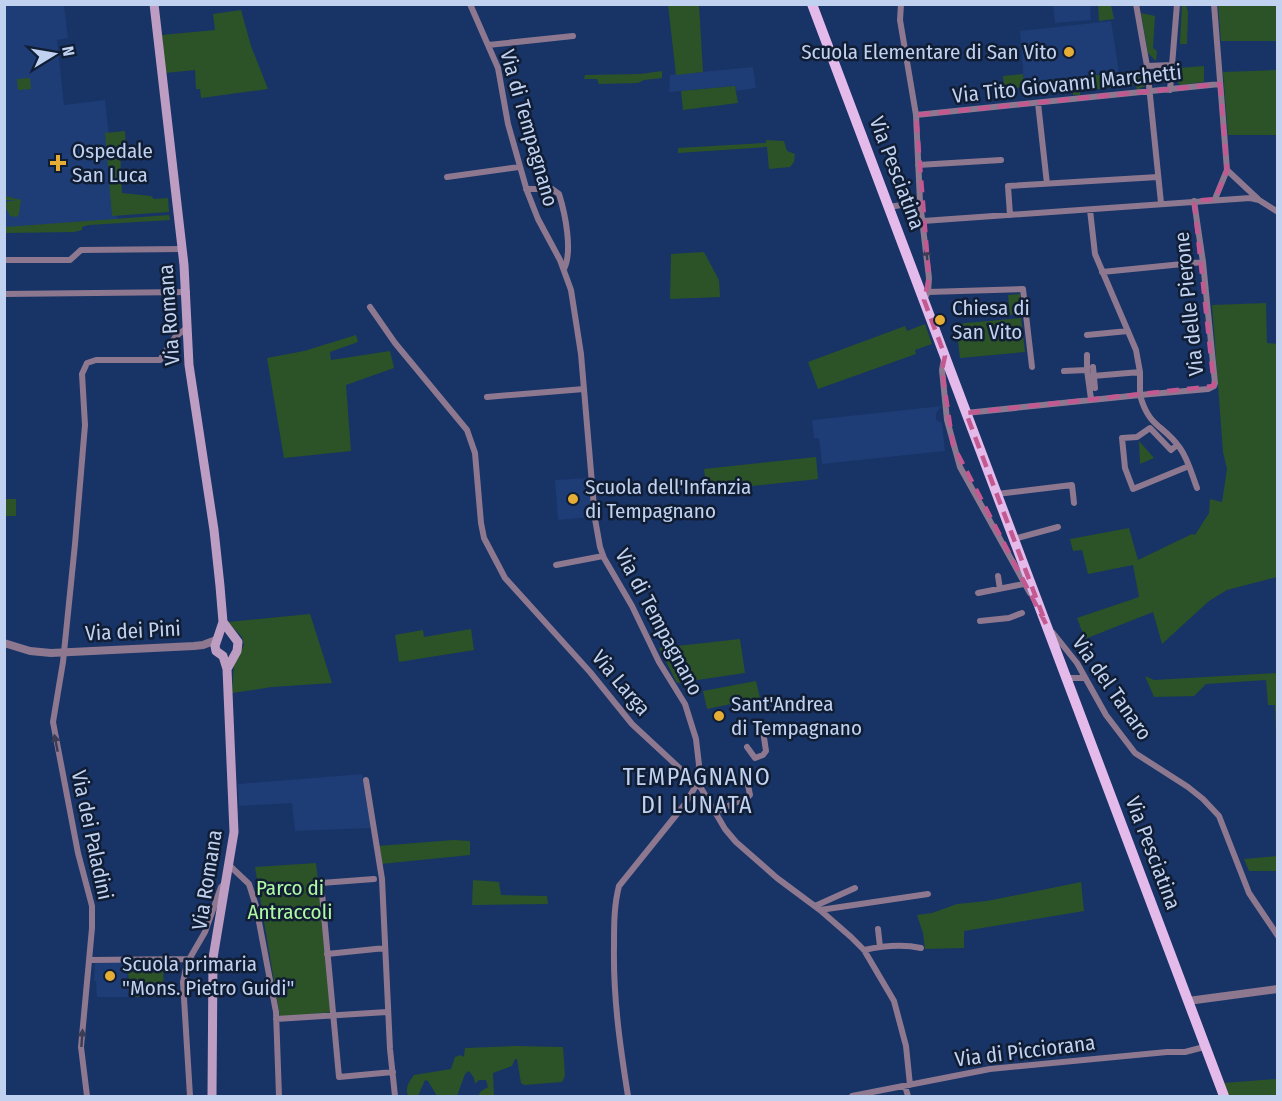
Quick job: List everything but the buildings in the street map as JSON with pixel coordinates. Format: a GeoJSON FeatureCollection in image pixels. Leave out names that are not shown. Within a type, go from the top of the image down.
{"type":"FeatureCollection","features":[{"type":"Feature","properties":{"kind":"main road","name":"Via Romana"},"geometry":{"type":"LineString","coordinates":[[154,4],[187,292],[193,393],[214,530],[223,622]]}},
{"type":"Feature","properties":{"kind":"main road","name":"Via Pesciatina"},"geometry":{"type":"LineString","coordinates":[[812,4],[926,296],[966,413],[1224,1096]]}},
{"type":"Feature","properties":{"kind":"main road"},"geometry":{"type":"LineString","coordinates":[[223,622],[238,642],[237,651],[227,669]]}},
{"type":"Feature","properties":{"kind":"main road"},"geometry":{"type":"LineString","coordinates":[[223,622],[217,638],[219,653],[227,669]]}},
{"type":"Feature","properties":{"kind":"main road"},"geometry":{"type":"LineString","coordinates":[[217,638],[224,633],[231,634]]}},
{"type":"Feature","properties":{"kind":"main road"},"geometry":{"type":"LineString","coordinates":[[219,653],[234,654]]}},
{"type":"Feature","properties":{"kind":"main road","name":"Via Romana"},"geometry":{"type":"LineString","coordinates":[[212,1096],[213,964],[217,929],[230,865],[235,816],[227,669]]}},
{"type":"Feature","properties":{"kind":"street","name":"Via di Tempagnano"},"geometry":{"type":"LineString","coordinates":[[470,4],[498,68],[508,124],[526,189],[538,219],[564,269],[572,292],[584,389],[595,522],[603,556],[632,606],[659,662],[685,704],[699,755],[697,784]]}},
{"type":"Feature","properties":{"kind":"street"},"geometry":{"type":"LineString","coordinates":[[901,4],[900,20],[916,115],[920,202],[928,262],[926,296],[1023,289],[1032,367]]}},
{"type":"Feature","properties":{"kind":"street"},"geometry":{"type":"LineString","coordinates":[[1136,4],[1147,66],[1161,203]]}},
{"type":"Feature","properties":{"kind":"street"},"geometry":{"type":"LineString","coordinates":[[1170,90],[1177,4]]}},
{"type":"Feature","properties":{"kind":"street"},"geometry":{"type":"LineString","coordinates":[[1214,4],[1227,170],[1215,199]]}},
{"type":"Feature","properties":{"kind":"street"},"geometry":{"type":"LineString","coordinates":[[488,45],[573,36]]}},
{"type":"Feature","properties":{"kind":"street"},"geometry":{"type":"LineString","coordinates":[[1147,66],[1172,65]]}},
{"type":"Feature","properties":{"kind":"street","name":"Via Tito Giovanni Marchetti"},"geometry":{"type":"LineString","coordinates":[[916,115],[1220,84]]}},
{"type":"Feature","properties":{"kind":"street"},"geometry":{"type":"LineString","coordinates":[[1038,103],[1047,183]]}},
{"type":"Feature","properties":{"kind":"street"},"geometry":{"type":"LineString","coordinates":[[918,165],[1001,160]]}},
{"type":"Feature","properties":{"kind":"street"},"geometry":{"type":"LineString","coordinates":[[447,177],[519,167]]}},
{"type":"Feature","properties":{"kind":"street"},"geometry":{"type":"LineString","coordinates":[[1227,170],[1259,200]]}},
{"type":"Feature","properties":{"kind":"street"},"geometry":{"type":"LineString","coordinates":[[1010,214],[1008,186],[1158,177]]}},
{"type":"Feature","properties":{"kind":"street"},"geometry":{"type":"LineString","coordinates":[[526,189],[552,189],[559,194],[568,249],[564,269]]}},
{"type":"Feature","properties":{"kind":"street","name":"Via delle Pierone"},"geometry":{"type":"LineString","coordinates":[[923,221],[1250,198],[1259,200],[1278,212]]}},
{"type":"Feature","properties":{"kind":"street","name":"Via delle Pierone"},"geometry":{"type":"LineString","coordinates":[[1140,395],[1208,389],[1214,386],[1216,378],[1194,201]]}},
{"type":"Feature","properties":{"kind":"street"},"geometry":{"type":"LineString","coordinates":[[890,207],[920,202]]}},
{"type":"Feature","properties":{"kind":"street"},"geometry":{"type":"LineString","coordinates":[[1090,210],[1095,254],[1137,350],[1140,395],[1144,410],[1151,420],[1178,445],[1197,488]]}},
{"type":"Feature","properties":{"kind":"street"},"geometry":{"type":"LineString","coordinates":[[4,260],[70,260],[81,250],[182,249]]}},
{"type":"Feature","properties":{"kind":"street"},"geometry":{"type":"LineString","coordinates":[[1102,272],[1203,262]]}},
{"type":"Feature","properties":{"kind":"street"},"geometry":{"type":"LineString","coordinates":[[4,294],[187,292]]}},
{"type":"Feature","properties":{"kind":"street","name":"Via Larga"},"geometry":{"type":"LineString","coordinates":[[370,307],[395,343],[467,430],[475,453],[484,538],[505,578],[598,681],[632,724],[697,784]]}},
{"type":"Feature","properties":{"kind":"street","name":"Via dei Paladini"},"geometry":{"type":"LineString","coordinates":[[87,1096],[81,1047],[90,960],[92,906],[75,836],[53,722],[65,643],[85,425],[81,377],[87,363],[96,360],[159,360],[164,357],[176,336],[188,327]]}},
{"type":"Feature","properties":{"kind":"street"},"geometry":{"type":"LineString","coordinates":[[1088,335],[1128,331]]}},
{"type":"Feature","properties":{"kind":"street"},"geometry":{"type":"LineString","coordinates":[[1087,355],[1091,399]]}},
{"type":"Feature","properties":{"kind":"street","name":"Via Pesciatina"},"geometry":{"type":"LineString","coordinates":[[945,356],[942,370],[947,415],[960,467],[1046,624]]}},
{"type":"Feature","properties":{"kind":"street"},"geometry":{"type":"LineString","coordinates":[[1064,371],[1090,369]]}},
{"type":"Feature","properties":{"kind":"street"},"geometry":{"type":"LineString","coordinates":[[1090,369],[1094,376],[1095,388]]}},
{"type":"Feature","properties":{"kind":"street"},"geometry":{"type":"LineString","coordinates":[[1094,376],[1140,372]]}},
{"type":"Feature","properties":{"kind":"street"},"geometry":{"type":"LineString","coordinates":[[487,397],[584,389]]}},
{"type":"Feature","properties":{"kind":"street"},"geometry":{"type":"LineString","coordinates":[[966,413],[1140,395]]}},
{"type":"Feature","properties":{"kind":"street"},"geometry":{"type":"LineString","coordinates":[[1178,445],[1171,450],[1150,428],[1137,438],[1122,438],[1125,468],[1133,489],[1189,466]]}},
{"type":"Feature","properties":{"kind":"street"},"geometry":{"type":"LineString","coordinates":[[997,494],[1072,485],[1074,503]]}},
{"type":"Feature","properties":{"kind":"street"},"geometry":{"type":"LineString","coordinates":[[1014,539],[1058,527]]}},
{"type":"Feature","properties":{"kind":"street"},"geometry":{"type":"LineString","coordinates":[[556,565],[603,556]]}},
{"type":"Feature","properties":{"kind":"street"},"geometry":{"type":"LineString","coordinates":[[998,576],[1000,589]]}},
{"type":"Feature","properties":{"kind":"street"},"geometry":{"type":"LineString","coordinates":[[978,593],[1024,584]]}},
{"type":"Feature","properties":{"kind":"street"},"geometry":{"type":"LineString","coordinates":[[980,621],[1009,618],[1022,613]]}},
{"type":"Feature","properties":{"kind":"street","name":"Via del Tanaro"},"geometry":{"type":"LineString","coordinates":[[1046,624],[1076,661],[1106,715],[1135,753],[1188,787],[1220,816],[1250,893],[1278,936]]}},
{"type":"Feature","properties":{"kind":"street"},"geometry":{"type":"LineString","coordinates":[[203,645],[217,638]]}},
{"type":"Feature","properties":{"kind":"street","name":"Via dei Pini"},"geometry":{"type":"LineString","coordinates":[[4,643],[36,651],[64,652],[203,645]]}},
{"type":"Feature","properties":{"kind":"street"},"geometry":{"type":"LineString","coordinates":[[203,645],[219,653]]}},
{"type":"Feature","properties":{"kind":"street"},"geometry":{"type":"LineString","coordinates":[[1066,678],[1085,678]]}},
{"type":"Feature","properties":{"kind":"street"},"geometry":{"type":"LineString","coordinates":[[747,747],[754,758],[763,755],[766,751],[763,731],[781,727]]}},
{"type":"Feature","properties":{"kind":"street"},"geometry":{"type":"LineString","coordinates":[[366,780],[382,879],[387,1012],[395,1096]]}},
{"type":"Feature","properties":{"kind":"street"},"geometry":{"type":"LineString","coordinates":[[628,1096],[614,1002],[616,896],[619,886],[685,804],[697,784],[725,829],[737,843],[777,878],[817,908],[864,951],[894,1001],[906,1047],[908,1096]]}},
{"type":"Feature","properties":{"kind":"street"},"geometry":{"type":"LineString","coordinates":[[715,812],[750,795],[748,785]]}},
{"type":"Feature","properties":{"kind":"street"},"geometry":{"type":"LineString","coordinates":[[230,865],[246,880],[253,895],[276,1018],[279,1096]]}},
{"type":"Feature","properties":{"kind":"street"},"geometry":{"type":"LineString","coordinates":[[374,879],[321,883],[339,1077],[393,1072]]}},
{"type":"Feature","properties":{"kind":"street"},"geometry":{"type":"LineString","coordinates":[[190,1096],[183,982],[185,970],[206,929],[221,887],[226,883]]}},
{"type":"Feature","properties":{"kind":"street"},"geometry":{"type":"LineString","coordinates":[[817,908],[855,888]]}},
{"type":"Feature","properties":{"kind":"street"},"geometry":{"type":"LineString","coordinates":[[817,908],[928,894]]}},
{"type":"Feature","properties":{"kind":"street"},"geometry":{"type":"LineString","coordinates":[[206,929],[217,929]]}},
{"type":"Feature","properties":{"kind":"street"},"geometry":{"type":"LineString","coordinates":[[878,929],[880,947]]}},
{"type":"Feature","properties":{"kind":"street"},"geometry":{"type":"LineString","coordinates":[[864,951],[880,947],[921,948]]}},
{"type":"Feature","properties":{"kind":"street"},"geometry":{"type":"LineString","coordinates":[[327,954],[386,948]]}},
{"type":"Feature","properties":{"kind":"street"},"geometry":{"type":"LineString","coordinates":[[90,960],[189,959]]}},
{"type":"Feature","properties":{"kind":"street"},"geometry":{"type":"LineString","coordinates":[[1188,1001],[1278,989]]}},
{"type":"Feature","properties":{"kind":"street"},"geometry":{"type":"LineString","coordinates":[[276,1018],[387,1012]]}},
{"type":"Feature","properties":{"kind":"street","name":"Via di Picciorana"},"geometry":{"type":"LineString","coordinates":[[852,1096],[990,1069],[1185,1052],[1204,1047]]}},
{"type":"Feature","properties":{"kind":"highlighted area"},"geometry":{"type":"Polygon","coordinates":[[[1220,84],[1227,170],[1215,199],[1194,201],[1214,386],[966,413],[1046,624],[953,445],[942,370],[945,356],[924,300],[929,278],[916,115],[1220,84]]]}},
{"type":"Feature","properties":{"kind":"shaded area","name":"Ospedale San Luca"},"geometry":{"type":"Polygon","coordinates":[[[5,5],[64,5],[68,38],[57,40],[64,105],[105,100],[118,221],[5,228],[5,5]]]}},
{"type":"Feature","properties":{"kind":"shaded area"},"geometry":{"type":"Polygon","coordinates":[[[1053,5],[1090,5],[1091,20],[1055,23],[1053,5]]]}},
{"type":"Feature","properties":{"kind":"shaded area","name":"Scuola Elementare di San Vito"},"geometry":{"type":"Polygon","coordinates":[[[1111,21],[1119,72],[1024,83],[1020,31],[1111,21]]]}},
{"type":"Feature","properties":{"kind":"shaded area"},"geometry":{"type":"Polygon","coordinates":[[[753,67],[756,88],[736,91],[735,86],[669,92],[670,75],[753,67]]]}},
{"type":"Feature","properties":{"kind":"shaded area"},"geometry":{"type":"Polygon","coordinates":[[[942,406],[936,413],[936,420],[942,423],[945,451],[822,464],[819,438],[814,438],[812,420],[942,406]]]}},
{"type":"Feature","properties":{"kind":"shaded area","name":"Scuola dell'Infanzia di Tempagnano"},"geometry":{"type":"Polygon","coordinates":[[[589,478],[592,517],[558,520],[555,480],[589,478]]]}},
{"type":"Feature","properties":{"kind":"shaded area"},"geometry":{"type":"Polygon","coordinates":[[[362,774],[371,828],[295,831],[292,803],[239,806],[238,784],[362,774]]]}},
{"type":"Feature","properties":{"kind":"shaded area","name":"Scuola primaria \"Mons. Pietro Guidi\""},"geometry":{"type":"Polygon","coordinates":[[[127,961],[128,997],[97,997],[96,981],[94,981],[95,962],[127,961]]]}},
{"type":"Feature","properties":{"kind":"green space"},"geometry":{"type":"Polygon","coordinates":[[[668,5],[699,5],[703,72],[676,75],[668,5]]]}},
{"type":"Feature","properties":{"kind":"green space"},"geometry":{"type":"Polygon","coordinates":[[[1098,5],[1111,5],[1114,19],[1099,21],[1098,5]]]}},
{"type":"Feature","properties":{"kind":"green space"},"geometry":{"type":"Polygon","coordinates":[[[1182,5],[1186,5],[1188,12],[1187,44],[1180,44],[1182,5]]]}},
{"type":"Feature","properties":{"kind":"green space"},"geometry":{"type":"Polygon","coordinates":[[[1218,5],[1277,5],[1277,41],[1221,41],[1218,5]]]}},
{"type":"Feature","properties":{"kind":"green space"},"geometry":{"type":"Polygon","coordinates":[[[241,10],[251,46],[268,89],[201,98],[200,89],[196,89],[195,70],[165,73],[162,35],[215,30],[213,14],[241,10]]]}},
{"type":"Feature","properties":{"kind":"green space"},"geometry":{"type":"Polygon","coordinates":[[[1141,13],[1155,16],[1153,48],[1157,51],[1156,61],[1148,53],[1141,13]]]}},
{"type":"Feature","properties":{"kind":"green space"},"geometry":{"type":"Polygon","coordinates":[[[1204,66],[1204,82],[1181,85],[1178,83],[1178,68],[1204,66]]]}},
{"type":"Feature","properties":{"kind":"green space"},"geometry":{"type":"Polygon","coordinates":[[[1144,70],[1145,86],[1137,90],[1136,85],[1080,91],[1080,95],[1073,95],[1072,83],[1004,89],[1003,76],[1023,74],[1024,83],[1144,70]]]}},
{"type":"Feature","properties":{"kind":"green space"},"geometry":{"type":"Polygon","coordinates":[[[1277,70],[1277,135],[1228,135],[1223,72],[1277,70]]]}},
{"type":"Feature","properties":{"kind":"green space"},"geometry":{"type":"Polygon","coordinates":[[[662,71],[662,78],[638,83],[599,84],[597,79],[584,79],[585,75],[640,74],[662,71]]]}},
{"type":"Feature","properties":{"kind":"green space"},"geometry":{"type":"Polygon","coordinates":[[[30,78],[31,89],[18,90],[17,79],[30,78]]]}},
{"type":"Feature","properties":{"kind":"green space"},"geometry":{"type":"Polygon","coordinates":[[[735,86],[738,103],[683,110],[681,91],[735,86]]]}},
{"type":"Feature","properties":{"kind":"green space"},"geometry":{"type":"Polygon","coordinates":[[[125,131],[126,148],[120,149],[122,193],[151,196],[154,199],[168,198],[169,212],[112,216],[105,133],[125,131]]]}},
{"type":"Feature","properties":{"kind":"green space"},"geometry":{"type":"Polygon","coordinates":[[[766,140],[784,141],[787,151],[795,154],[794,162],[790,167],[769,169],[767,147],[678,153],[678,148],[766,143],[766,140]]]}},
{"type":"Feature","properties":{"kind":"green space"},"geometry":{"type":"Polygon","coordinates":[[[5,196],[21,200],[17,217],[10,216],[4,204],[16,200],[5,200],[5,196]]]}},
{"type":"Feature","properties":{"kind":"green space"},"geometry":{"type":"Polygon","coordinates":[[[169,215],[170,220],[89,225],[74,232],[5,233],[5,227],[169,215]]]}},
{"type":"Feature","properties":{"kind":"green space"},"geometry":{"type":"Polygon","coordinates":[[[704,252],[719,280],[720,297],[670,299],[671,254],[704,252]]]}},
{"type":"Feature","properties":{"kind":"green space"},"geometry":{"type":"Polygon","coordinates":[[[1020,294],[1022,314],[1010,315],[1008,295],[1020,294]]]}},
{"type":"Feature","properties":{"kind":"green space"},"geometry":{"type":"Polygon","coordinates":[[[1266,303],[1267,343],[1278,344],[1277,577],[1227,590],[1209,601],[1162,644],[1153,612],[1085,639],[1077,618],[1139,597],[1133,565],[1088,574],[1082,550],[1073,551],[1070,539],[1129,528],[1138,560],[1192,534],[1195,535],[1209,513],[1210,499],[1222,502],[1227,469],[1223,452],[1212,305],[1266,303]]]}},
{"type":"Feature","properties":{"kind":"green space"},"geometry":{"type":"Polygon","coordinates":[[[1021,318],[1025,352],[960,358],[956,324],[1021,318]]]}},
{"type":"Feature","properties":{"kind":"green space"},"geometry":{"type":"Polygon","coordinates":[[[925,324],[932,344],[915,350],[916,354],[818,389],[808,362],[905,326],[907,331],[925,324]]]}},
{"type":"Feature","properties":{"kind":"green space"},"geometry":{"type":"Polygon","coordinates":[[[356,335],[358,342],[330,352],[331,360],[390,351],[394,368],[346,385],[351,451],[284,458],[267,358],[304,351],[356,335]]]}},
{"type":"Feature","properties":{"kind":"green space"},"geometry":{"type":"Polygon","coordinates":[[[1139,441],[1154,458],[1140,464],[1139,441]]]}},
{"type":"Feature","properties":{"kind":"green space"},"geometry":{"type":"Polygon","coordinates":[[[816,457],[818,479],[707,491],[704,469],[816,457]]]}},
{"type":"Feature","properties":{"kind":"green space"},"geometry":{"type":"Polygon","coordinates":[[[5,499],[16,499],[16,516],[5,516],[5,499]]]}},
{"type":"Feature","properties":{"kind":"green space"},"geometry":{"type":"Polygon","coordinates":[[[310,614],[332,683],[272,687],[232,693],[234,664],[244,645],[242,637],[228,622],[310,614]]]}},
{"type":"Feature","properties":{"kind":"green space"},"geometry":{"type":"Polygon","coordinates":[[[471,629],[474,650],[399,662],[395,635],[423,630],[424,637],[471,629]]]}},
{"type":"Feature","properties":{"kind":"green space"},"geometry":{"type":"Polygon","coordinates":[[[740,639],[745,673],[677,683],[659,648],[740,639]]]}},
{"type":"Feature","properties":{"kind":"green space"},"geometry":{"type":"Polygon","coordinates":[[[1277,673],[1277,735],[1275,705],[1268,705],[1266,680],[1206,684],[1194,696],[1154,697],[1145,676],[1154,680],[1277,673]]]}},
{"type":"Feature","properties":{"kind":"green space"},"geometry":{"type":"Polygon","coordinates":[[[756,681],[760,698],[707,709],[703,691],[756,681]]]}},
{"type":"Feature","properties":{"kind":"green space"},"geometry":{"type":"Polygon","coordinates":[[[453,840],[470,841],[470,855],[381,864],[378,846],[453,840]]]}},
{"type":"Feature","properties":{"kind":"green space"},"geometry":{"type":"Polygon","coordinates":[[[1277,856],[1277,871],[1249,871],[1244,859],[1277,856]]]}},
{"type":"Feature","properties":{"kind":"green space","name":"Parco di Antraccoli"},"geometry":{"type":"Polygon","coordinates":[[[316,863],[333,1012],[280,1017],[255,867],[316,863]]]}},
{"type":"Feature","properties":{"kind":"green space"},"geometry":{"type":"Polygon","coordinates":[[[473,880],[499,882],[501,895],[547,896],[548,904],[472,905],[473,880]]]}},
{"type":"Feature","properties":{"kind":"green space"},"geometry":{"type":"Polygon","coordinates":[[[1081,882],[1084,911],[964,931],[964,948],[925,949],[917,915],[932,913],[957,904],[987,901],[1081,882]]]}},
{"type":"Feature","properties":{"kind":"green space"},"geometry":{"type":"Polygon","coordinates":[[[163,965],[164,996],[129,997],[128,966],[163,965]]]}},
{"type":"Feature","properties":{"kind":"green space"},"geometry":{"type":"Polygon","coordinates":[[[563,1047],[565,1076],[562,1082],[524,1085],[521,1083],[517,1059],[515,1059],[512,1066],[493,1073],[494,1096],[478,1096],[488,1087],[486,1080],[479,1080],[475,1084],[469,1071],[465,1074],[457,1096],[437,1096],[425,1080],[418,1096],[408,1096],[407,1087],[414,1075],[451,1069],[455,1057],[461,1055],[464,1057],[465,1048],[563,1047]]]}},
{"type":"Feature","properties":{"kind":"green space"},"geometry":{"type":"Polygon","coordinates":[[[1277,1079],[1277,1096],[1229,1096],[1223,1083],[1277,1079]]]}},
{"type":"Feature","properties":{"kind":"place","name":"Scuola Elementare di San Vito"},"geometry":{"type":"Point","coordinates":[1069,52]}},
{"type":"Feature","properties":{"kind":"place","name":"Ospedale San Luca"},"geometry":{"type":"Point","coordinates":[58,163]}},
{"type":"Feature","properties":{"kind":"place","name":"Chiesa di San Vito"},"geometry":{"type":"Point","coordinates":[940,320]}},
{"type":"Feature","properties":{"kind":"place","name":"Scuola dell'Infanzia di Tempagnano"},"geometry":{"type":"Point","coordinates":[573,499]}},
{"type":"Feature","properties":{"kind":"place","name":"Sant'Andrea di Tempagnano"},"geometry":{"type":"Point","coordinates":[719,716]}},
{"type":"Feature","properties":{"kind":"place","name":"Scuola primaria \"Mons. Pietro Guidi\""},"geometry":{"type":"Point","coordinates":[110,976]}},
{"type":"Feature","properties":{"kind":"district","name":"TEMPAGNANO DI LUNATA"},"geometry":{"type":"Point","coordinates":[697,791]}}]}
